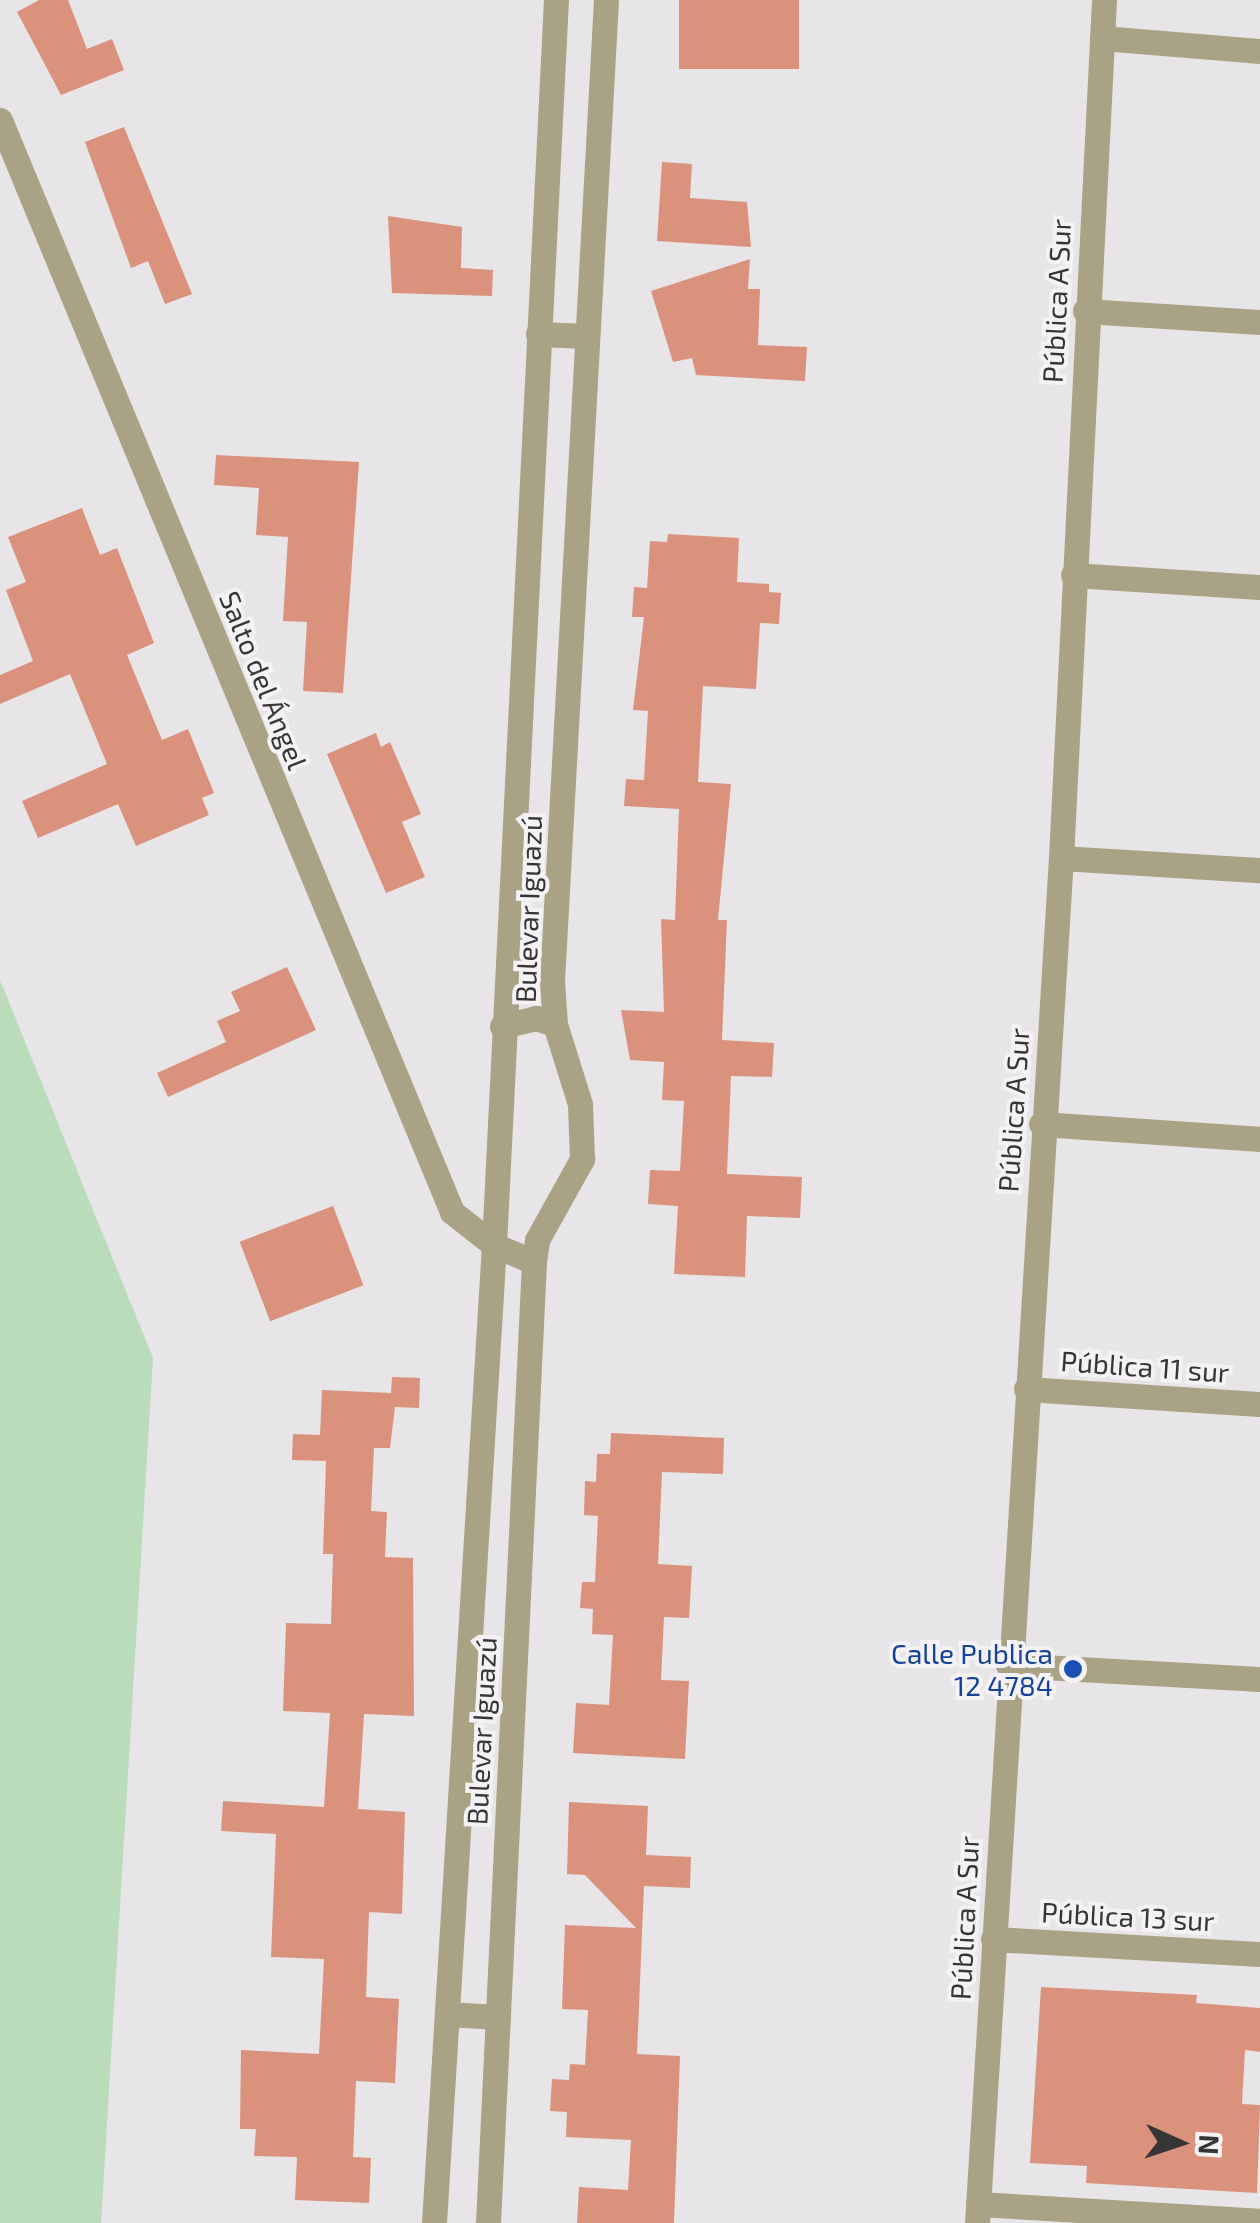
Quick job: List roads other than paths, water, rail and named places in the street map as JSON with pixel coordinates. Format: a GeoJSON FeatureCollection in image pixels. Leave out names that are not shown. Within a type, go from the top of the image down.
{"type":"FeatureCollection","features":[{"type":"Feature","properties":{"kind":"street","name":"Bulevar Iguazú"},"geometry":{"type":"LineString","coordinates":[[434,2223],[494,1245],[556,0]]}},
{"type":"Feature","properties":{"kind":"street","name":"Bulevar Iguazú"},"geometry":{"type":"LineString","coordinates":[[488,2223],[534,1262],[537,1240],[582,1159],[580,1104],[555,1024],[606,0]]}},
{"type":"Feature","properties":{"kind":"street","name":"Pública A Sur"},"geometry":{"type":"LineString","coordinates":[[977,2214],[1041,1124],[1061,858],[1084,311],[1104,0]]}},
{"type":"Feature","properties":{"kind":"street"},"geometry":{"type":"LineString","coordinates":[[1102,38],[1260,51]]}},
{"type":"Feature","properties":{"kind":"street","name":"Salto del Ángel"},"geometry":{"type":"LineString","coordinates":[[0,120],[452,1212],[494,1245],[534,1262]]}},
{"type":"Feature","properties":{"kind":"street"},"geometry":{"type":"LineString","coordinates":[[1084,311],[1260,322]]}},
{"type":"Feature","properties":{"kind":"street"},"geometry":{"type":"LineString","coordinates":[[538,334],[588,336]]}},
{"type":"Feature","properties":{"kind":"street"},"geometry":{"type":"LineString","coordinates":[[1074,575],[1260,586]]}},
{"type":"Feature","properties":{"kind":"street"},"geometry":{"type":"LineString","coordinates":[[1061,858],[1260,870]]}},
{"type":"Feature","properties":{"kind":"street"},"geometry":{"type":"LineString","coordinates":[[502,1026],[536,1018],[555,1024]]}},
{"type":"Feature","properties":{"kind":"street"},"geometry":{"type":"LineString","coordinates":[[1041,1124],[1260,1139]]}},
{"type":"Feature","properties":{"kind":"street","name":"Pública 11 sur"},"geometry":{"type":"LineString","coordinates":[[1026,1389],[1260,1404]]}},
{"type":"Feature","properties":{"kind":"street"},"geometry":{"type":"LineString","coordinates":[[1008,1665],[1260,1679]]}},
{"type":"Feature","properties":{"kind":"street","name":"Pública 13 sur"},"geometry":{"type":"LineString","coordinates":[[993,1939],[1260,1954]]}},
{"type":"Feature","properties":{"kind":"street"},"geometry":{"type":"LineString","coordinates":[[447,2014],[498,2017]]}},
{"type":"Feature","properties":{"kind":"street"},"geometry":{"type":"LineString","coordinates":[[977,2214],[1260,2221]]}},
{"type":"Feature","properties":{"kind":"place","name":"Calle Publica 12 4784"},"geometry":{"type":"Point","coordinates":[1073,1669]}}]}
